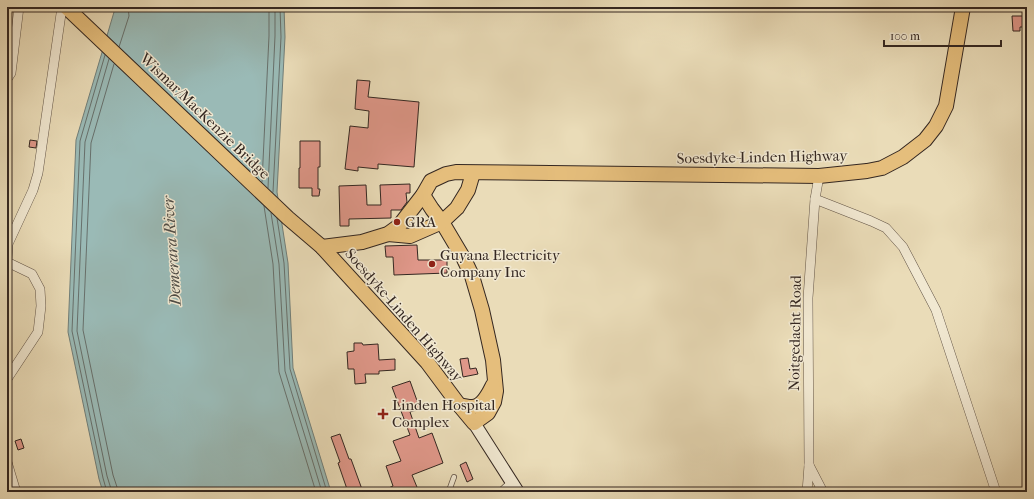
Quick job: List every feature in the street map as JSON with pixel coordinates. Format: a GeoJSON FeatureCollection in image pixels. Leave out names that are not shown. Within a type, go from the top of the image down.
{"type":"FeatureCollection","features":[{"type":"Feature","properties":{"kind":"main road","name":"Wismar/MacKenzie Bridge"},"geometry":{"type":"LineString","coordinates":[[66,7],[288,218]]}},
{"type":"Feature","properties":{"kind":"main road","name":"Soesdyke-Linden Highway"},"geometry":{"type":"LineString","coordinates":[[322,247],[362,242],[388,234],[399,226],[423,195],[431,181],[446,174],[456,172],[819,176],[882,168],[903,157],[925,140],[936,126],[946,106],[963,7]]}},
{"type":"Feature","properties":{"kind":"main road","name":"Soesdyke-Linden Highway"},"geometry":{"type":"LineString","coordinates":[[388,234],[410,236],[442,222],[457,208],[468,190],[473,173]]}},
{"type":"Feature","properties":{"kind":"main road"},"geometry":{"type":"LineString","coordinates":[[423,195],[442,222],[464,259],[472,276],[482,310],[493,360],[496,391],[494,402],[488,413],[474,423]]}},
{"type":"Feature","properties":{"kind":"main road","name":"Soesdyke-Linden Highway"},"geometry":{"type":"LineString","coordinates":[[288,218],[322,247],[427,362],[474,423]]}},
{"type":"Feature","properties":{"kind":"main road","name":"Soesdyke-Linden Highway"},"geometry":{"type":"LineString","coordinates":[[459,405],[473,407],[479,404],[489,394],[495,381]]}},
{"type":"Feature","properties":{"kind":"street"},"geometry":{"type":"LineString","coordinates":[[7,79],[11,73],[19,7]]}},
{"type":"Feature","properties":{"kind":"street"},"geometry":{"type":"LineString","coordinates":[[7,379],[38,332],[41,306],[40,289],[32,274],[7,262],[8,244],[33,190],[38,173],[62,7]]}},
{"type":"Feature","properties":{"kind":"street","name":"Noitgedacht Road"},"geometry":{"type":"LineString","coordinates":[[807,492],[809,465],[808,298],[814,199],[819,176]]}},
{"type":"Feature","properties":{"kind":"street"},"geometry":{"type":"LineString","coordinates":[[814,199],[886,228],[903,247],[936,310],[996,492]]}},
{"type":"Feature","properties":{"kind":"street"},"geometry":{"type":"LineString","coordinates":[[474,423],[518,492]]}},
{"type":"Feature","properties":{"kind":"street"},"geometry":{"type":"LineString","coordinates":[[7,462],[16,492]]}},
{"type":"Feature","properties":{"kind":"street"},"geometry":{"type":"LineString","coordinates":[[809,465],[823,492]]}},
{"type":"Feature","properties":{"kind":"lane"},"geometry":{"type":"LineString","coordinates":[[450,492],[454,477]]}},
{"type":"Feature","properties":{"kind":"lane"},"geometry":{"type":"LineString","coordinates":[[499,492],[511,481]]}},
{"type":"Feature","properties":{"kind":"water","name":"Demerara River"},"geometry":{"type":"Polygon","coordinates":[[[111,7],[284,7],[285,37],[277,192],[288,263],[293,368],[331,492],[103,492],[68,332],[76,140],[114,12],[111,7]]]}},
{"type":"Feature","properties":{"kind":"building"},"geometry":{"type":"Polygon","coordinates":[[[1012,16],[1027,16],[1027,27],[1020,27],[1020,31],[1013,31],[1012,16]]]}},
{"type":"Feature","properties":{"kind":"building"},"geometry":{"type":"Polygon","coordinates":[[[357,80],[370,81],[368,97],[419,102],[414,167],[378,164],[378,169],[358,167],[358,171],[345,169],[350,126],[368,128],[369,111],[355,109],[357,80]]]}},
{"type":"Feature","properties":{"kind":"building"},"geometry":{"type":"Polygon","coordinates":[[[30,140],[37,141],[36,148],[29,147],[30,140]]]}},
{"type":"Feature","properties":{"kind":"building"},"geometry":{"type":"Polygon","coordinates":[[[300,141],[320,141],[320,167],[318,167],[318,189],[320,189],[319,196],[312,196],[312,188],[299,188],[300,141]]]}},
{"type":"Feature","properties":{"kind":"building"},"geometry":{"type":"Polygon","coordinates":[[[410,184],[410,193],[406,193],[407,202],[401,210],[391,210],[391,218],[349,219],[349,226],[340,226],[339,186],[366,185],[367,205],[381,205],[380,185],[410,184]]]}},
{"type":"Feature","properties":{"kind":"building"},"geometry":{"type":"Polygon","coordinates":[[[417,245],[418,260],[447,260],[447,273],[394,275],[393,257],[386,257],[385,246],[417,245]]]}},
{"type":"Feature","properties":{"kind":"building"},"geometry":{"type":"Polygon","coordinates":[[[354,343],[362,343],[363,345],[378,344],[379,360],[395,359],[395,370],[379,371],[379,374],[365,374],[366,383],[355,384],[354,369],[348,369],[347,352],[354,351],[354,343]]]}},
{"type":"Feature","properties":{"kind":"building"},"geometry":{"type":"Polygon","coordinates":[[[468,358],[470,369],[476,368],[478,374],[463,377],[460,359],[468,358]]]}},
{"type":"Feature","properties":{"kind":"building"},"geometry":{"type":"Polygon","coordinates":[[[410,381],[420,409],[410,412],[419,438],[432,433],[443,463],[412,475],[419,492],[380,492],[393,486],[386,466],[401,461],[393,441],[410,435],[392,387],[410,381]]]}},
{"type":"Feature","properties":{"kind":"building"},"geometry":{"type":"Polygon","coordinates":[[[340,434],[363,492],[348,492],[338,463],[340,462],[331,437],[340,434]]]}},
{"type":"Feature","properties":{"kind":"building"},"geometry":{"type":"Polygon","coordinates":[[[21,439],[24,448],[18,450],[15,441],[21,439]]]}},
{"type":"Feature","properties":{"kind":"building"},"geometry":{"type":"Polygon","coordinates":[[[466,462],[473,479],[467,482],[460,465],[466,462]]]}},
{"type":"Feature","properties":{"kind":"place","name":"GRA"},"geometry":{"type":"Point","coordinates":[397,222]}},
{"type":"Feature","properties":{"kind":"place","name":"Guyana Electricity Company Inc"},"geometry":{"type":"Point","coordinates":[432,264]}},
{"type":"Feature","properties":{"kind":"place","name":"Linden Hospital Complex"},"geometry":{"type":"Point","coordinates":[383,414]}}]}
